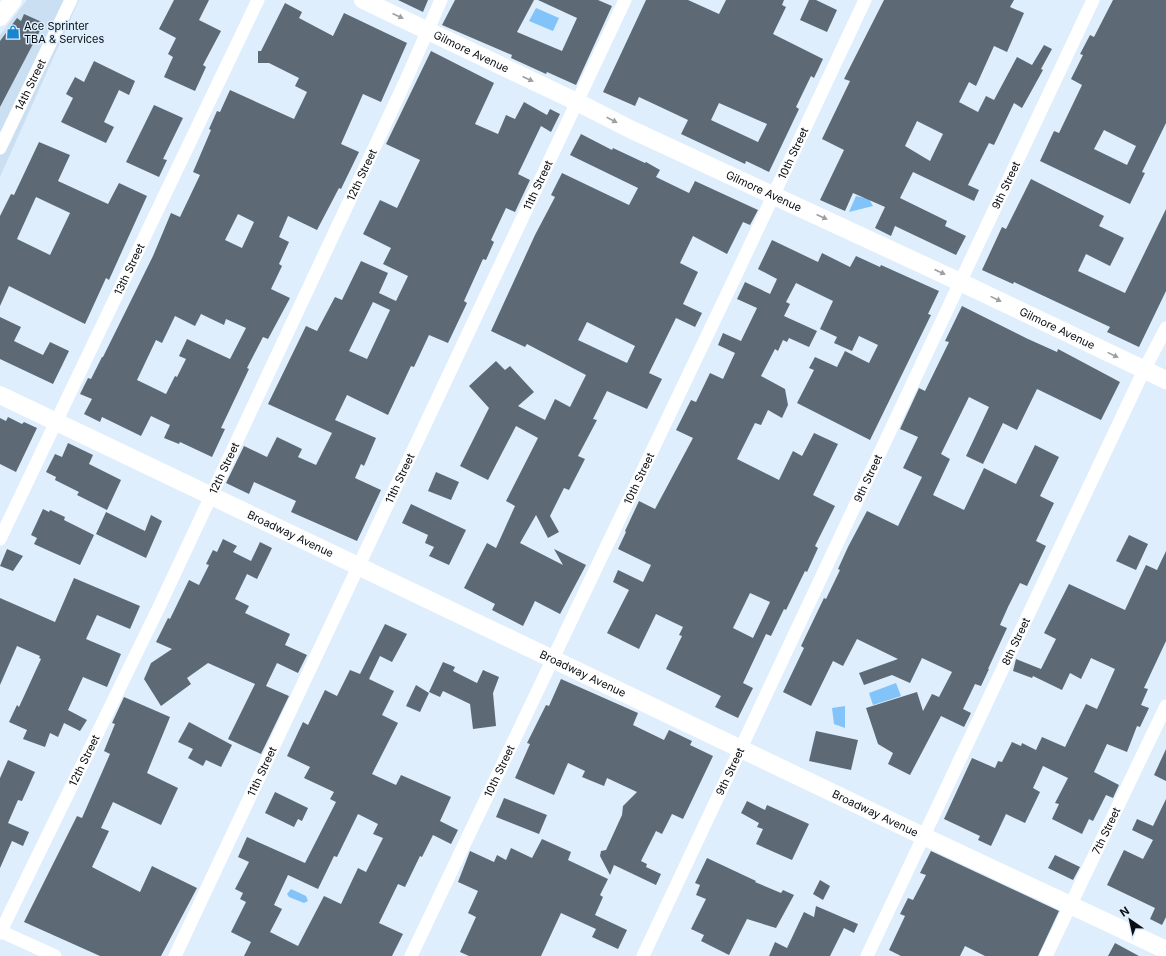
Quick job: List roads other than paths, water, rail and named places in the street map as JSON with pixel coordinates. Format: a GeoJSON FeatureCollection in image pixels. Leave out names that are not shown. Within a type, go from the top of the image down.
{"type":"FeatureCollection","features":[{"type":"Feature","properties":{"kind":"street"},"geometry":{"type":"LineString","coordinates":[[0,17],[13,0]]}},
{"type":"Feature","properties":{"kind":"street","name":"14th Street"},"geometry":{"type":"LineString","coordinates":[[0,148],[71,0]]}},
{"type":"Feature","properties":{"kind":"street","name":"13th Street"},"geometry":{"type":"LineString","coordinates":[[0,539],[55,421],[258,0]]}},
{"type":"Feature","properties":{"kind":"street","name":"Gilmore Avenue"},"geometry":{"type":"LineString","coordinates":[[362,0],[577,102],[632,130],[960,282],[1166,380]]}},
{"type":"Feature","properties":{"kind":"street","name":"12th Street"},"geometry":{"type":"LineString","coordinates":[[0,932],[159,607],[412,66],[441,0]]}},
{"type":"Feature","properties":{"kind":"street","name":"11th Street"},"geometry":{"type":"LineString","coordinates":[[175,956],[625,0]]}},
{"type":"Feature","properties":{"kind":"street","name":"10th Street"},"geometry":{"type":"LineString","coordinates":[[411,956],[774,195],[865,0]]}},
{"type":"Feature","properties":{"kind":"street","name":"9th Street"},"geometry":{"type":"LineString","coordinates":[[643,956],[1093,0]]}},
{"type":"Feature","properties":{"kind":"street","name":"8th Street"},"geometry":{"type":"LineString","coordinates":[[868,956],[923,836],[1030,615],[1144,370],[1166,328]]}},
{"type":"Feature","properties":{"kind":"street","name":"Broadway Avenue"},"geometry":{"type":"LineString","coordinates":[[0,395],[923,836],[1166,950]]}},
{"type":"Feature","properties":{"kind":"street","name":"7th Street"},"geometry":{"type":"LineString","coordinates":[[1046,956],[1166,706]]}},
{"type":"Feature","properties":{"kind":"street"},"geometry":{"type":"LineString","coordinates":[[0,932],[55,956]]}},
{"type":"Feature","properties":{"kind":"water"},"geometry":{"type":"Polygon","coordinates":[[[536,8],[559,18],[553,31],[529,21],[536,8]]]}},
{"type":"Feature","properties":{"kind":"water"},"geometry":{"type":"Polygon","coordinates":[[[856,196],[869,199],[873,206],[849,212],[856,196]]]}},
{"type":"Feature","properties":{"kind":"water"},"geometry":{"type":"Polygon","coordinates":[[[896,683],[901,696],[873,705],[869,693],[896,683]]]}},
{"type":"Feature","properties":{"kind":"water"},"geometry":{"type":"Polygon","coordinates":[[[845,706],[845,728],[834,724],[832,708],[845,706]]]}},
{"type":"Feature","properties":{"kind":"water"},"geometry":{"type":"Polygon","coordinates":[[[291,889],[306,896],[308,901],[304,903],[289,897],[287,894],[291,889]]]}},
{"type":"Feature","properties":{"kind":"place","name":"Ace Sprinter TBA & Services"},"geometry":{"type":"Point","coordinates":[13,32]}}]}
